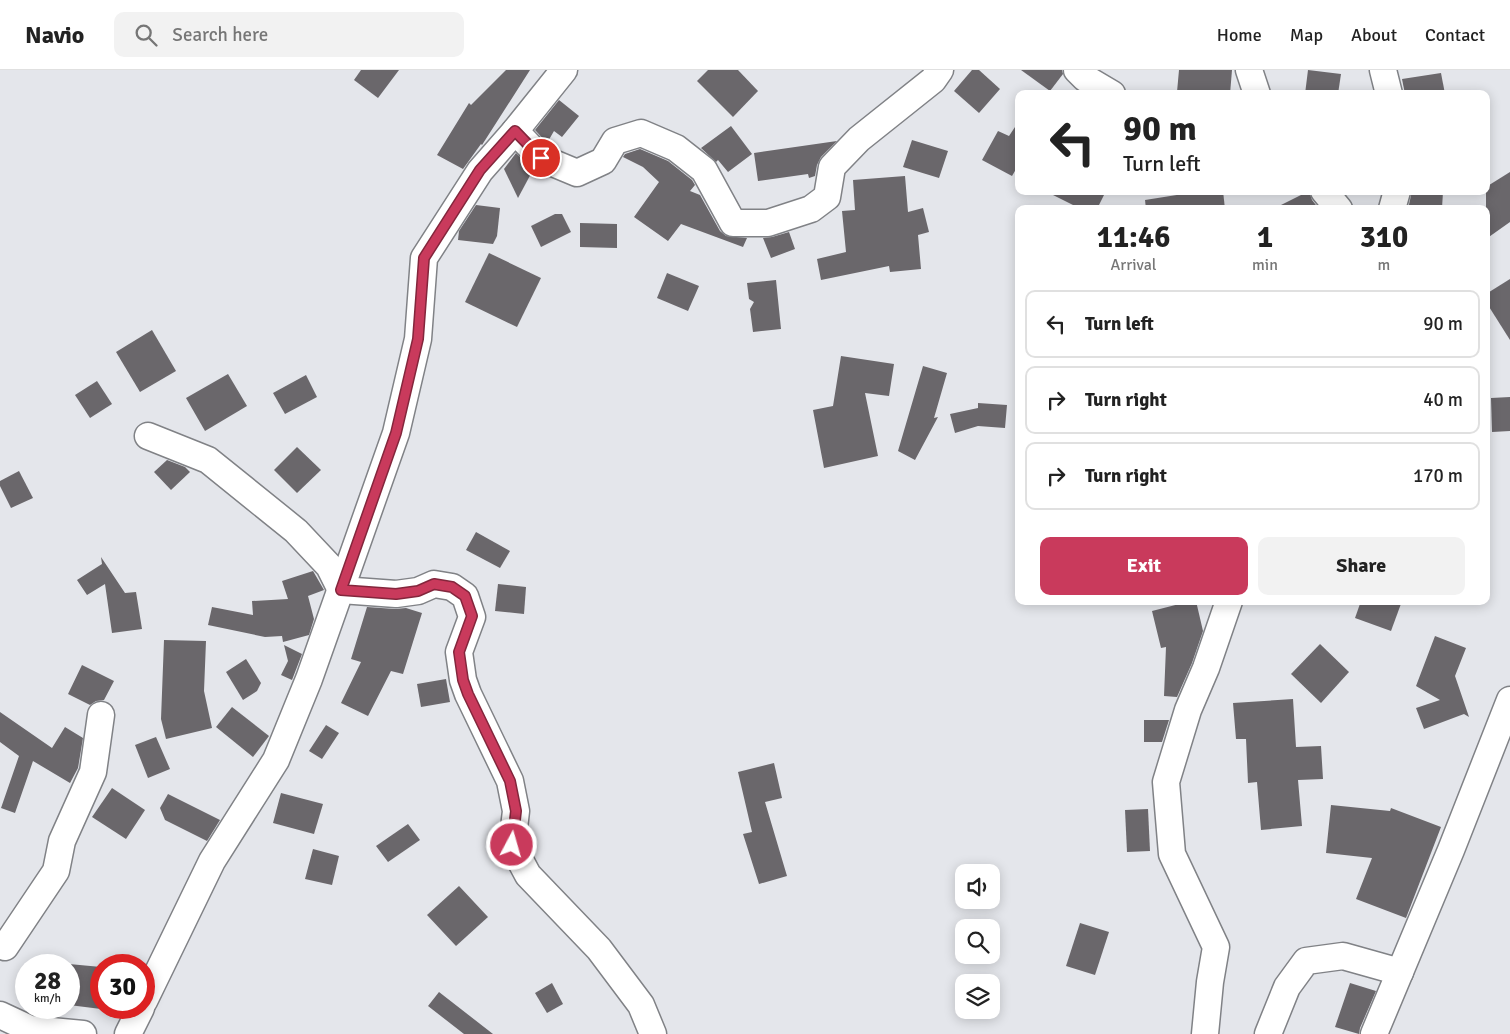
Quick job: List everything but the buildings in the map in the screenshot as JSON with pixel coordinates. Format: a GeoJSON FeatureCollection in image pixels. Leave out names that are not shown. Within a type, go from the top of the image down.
{"type":"FeatureCollection","features":[{"type":"Feature","properties":{"kind":"street"},"geometry":{"type":"LineString","coordinates":[[155,978],[212,861],[276,760],[309,679],[396,433],[418,339],[424,258],[480,170],[515,131],[564,70]]}},
{"type":"Feature","properties":{"kind":"street"},"geometry":{"type":"LineString","coordinates":[[515,131],[541,158],[578,173],[603,161],[615,141],[641,133],[676,148],[704,170],[732,223],[768,223],[811,209],[827,197],[832,167],[859,139],[933,80],[940,70]]}},
{"type":"Feature","properties":{"kind":"street"},"geometry":{"type":"LineString","coordinates":[[1077,70],[1085,78],[1105,90]]}},
{"type":"Feature","properties":{"kind":"street"},"geometry":{"type":"LineString","coordinates":[[1250,70],[1256,90]]}},
{"type":"Feature","properties":{"kind":"street"},"geometry":{"type":"LineString","coordinates":[[1383,70],[1387,90]]}},
{"type":"Feature","properties":{"kind":"street"},"geometry":{"type":"LineString","coordinates":[[1327,195],[1336,205]]}},
{"type":"Feature","properties":{"kind":"street"},"geometry":{"type":"LineString","coordinates":[[148,436],[208,460],[302,537],[329,566],[341,590]]}},
{"type":"Feature","properties":{"kind":"street"},"geometry":{"type":"LineString","coordinates":[[341,590],[396,594],[418,591],[434,584],[452,587],[465,596],[472,616],[459,652],[463,680],[510,781],[516,811],[512,845],[528,874],[599,949],[641,1005],[653,1034]]}},
{"type":"Feature","properties":{"kind":"street"},"geometry":{"type":"LineString","coordinates":[[1205,1034],[1210,982],[1216,947],[1172,854],[1166,782],[1188,710],[1206,668],[1228,605]]}},
{"type":"Feature","properties":{"kind":"street"},"geometry":{"type":"LineString","coordinates":[[1374,1034],[1451,850],[1510,700]]}},
{"type":"Feature","properties":{"kind":"street"},"geometry":{"type":"LineString","coordinates":[[2,946],[56,871],[62,841],[93,772],[102,715]]}},
{"type":"Feature","properties":{"kind":"street"},"geometry":{"type":"LineString","coordinates":[[1268,1034],[1287,987],[1306,961],[1343,956],[1400,972]]}},
{"type":"Feature","properties":{"kind":"street"},"geometry":{"type":"LineString","coordinates":[[0,1015],[30,1029],[83,1034]]}},
{"type":"Feature","properties":{"kind":"street"},"geometry":{"type":"LineString","coordinates":[[128,1034],[136,1019]]}},
{"type":"Feature","properties":{"kind":"route"},"geometry":{"type":"LineString","coordinates":[[512,845],[516,811],[510,781],[463,680],[459,652],[472,616],[465,596],[452,587],[434,584],[418,591],[396,594],[341,590],[396,433],[418,339],[424,258],[480,170],[515,131],[541,158]]}}]}
